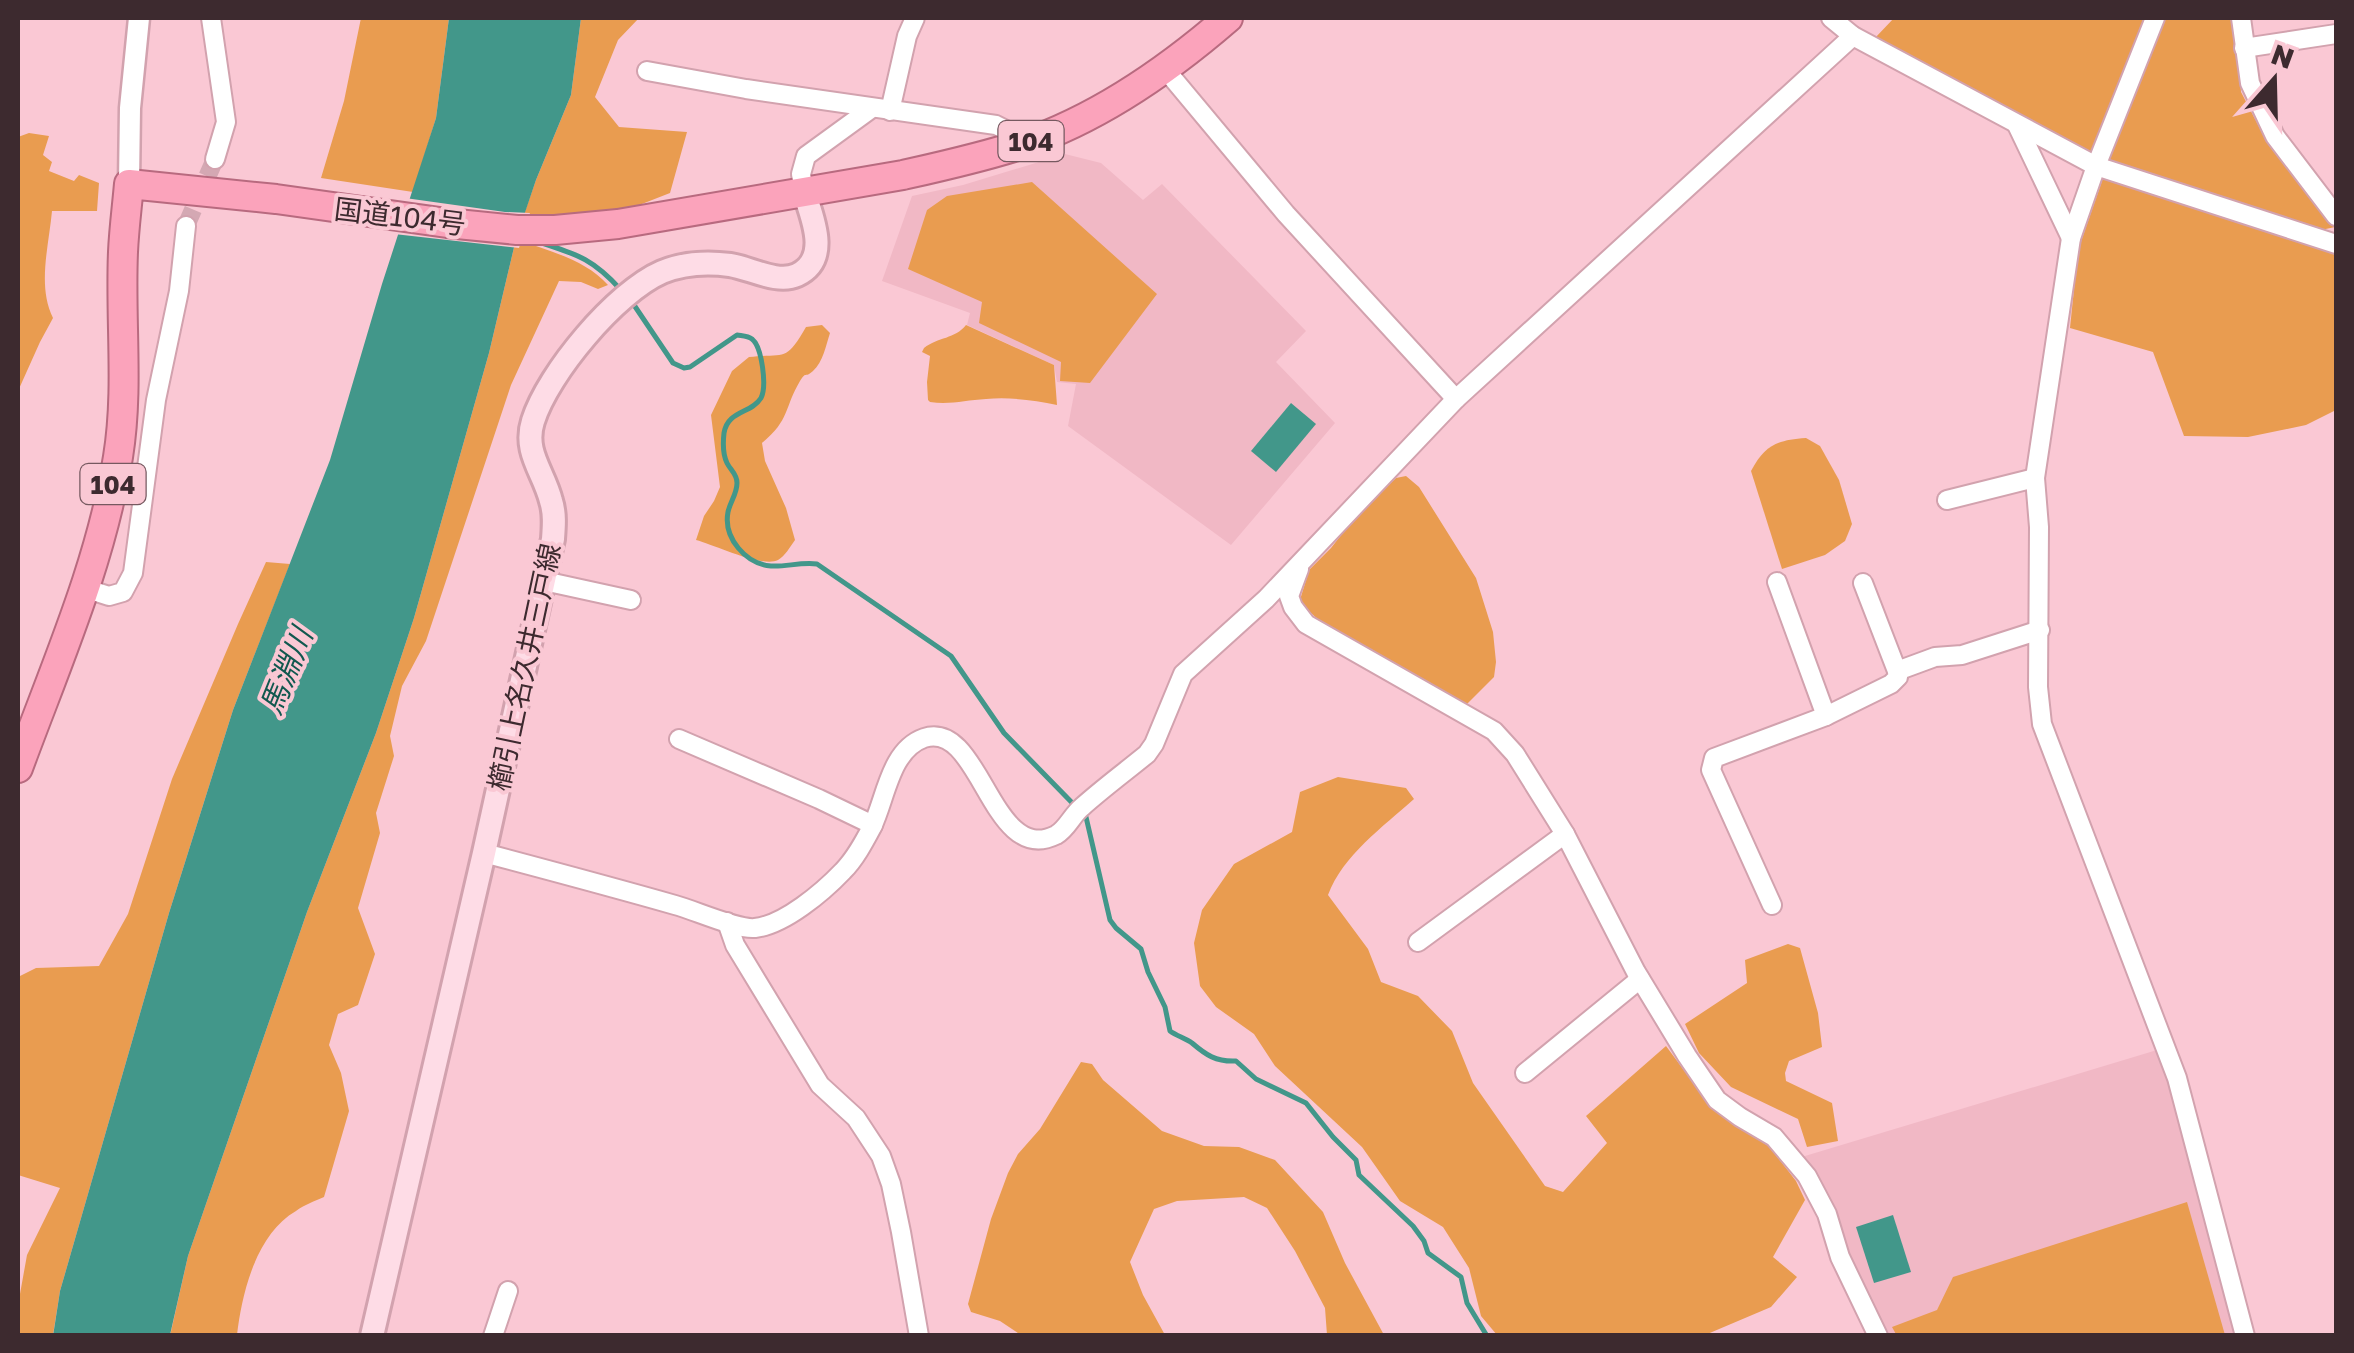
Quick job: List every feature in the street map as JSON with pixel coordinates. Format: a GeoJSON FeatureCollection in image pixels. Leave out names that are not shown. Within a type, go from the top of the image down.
{"type":"FeatureCollection","features":[{"type":"Feature","properties":{"kind":"highway","name":"国道104号"},"geometry":{"type":"LineString","coordinates":[[129,184],[517,230],[618,224],[946,166],[1024,144],[1121,97],[1165,69],[1228,18]]}},
{"type":"Feature","properties":{"kind":"highway","name":"104"},"geometry":{"type":"LineString","coordinates":[[18,768],[84,588],[111,496],[124,400],[123,252],[129,184]]}},
{"type":"Feature","properties":{"kind":"main road","name":"櫛引上名久井三戸線"},"geometry":{"type":"LineString","coordinates":[[372,1336],[553,539],[551,497],[534,462],[529,440],[537,412],[556,376],[606,315],[637,286],[692,263],[730,265],[776,277],[795,276],[808,266],[816,253],[818,236],[804,192]]}},
{"type":"Feature","properties":{"kind":"street"},"geometry":{"type":"LineString","coordinates":[[129,184],[130,108],[139,18]]}},
{"type":"Feature","properties":{"kind":"street"},"geometry":{"type":"LineString","coordinates":[[211,18],[226,122],[215,159]]}},
{"type":"Feature","properties":{"kind":"street"},"geometry":{"type":"LineString","coordinates":[[804,192],[801,174],[806,156],[881,109],[915,18]]}},
{"type":"Feature","properties":{"kind":"street"},"geometry":{"type":"LineString","coordinates":[[1831,18],[1853,36],[2096,166],[2336,244]]}},
{"type":"Feature","properties":{"kind":"street"},"geometry":{"type":"LineString","coordinates":[[2154,18],[2071,238],[2035,478],[2039,527],[2038,687],[2042,724],[2177,1078],[2244,1336]]}},
{"type":"Feature","properties":{"kind":"street"},"geometry":{"type":"LineString","coordinates":[[2241,18],[2250,82],[2275,136],[2336,216]]}},
{"type":"Feature","properties":{"kind":"street"},"geometry":{"type":"LineString","coordinates":[[2244,48],[2336,34]]}},
{"type":"Feature","properties":{"kind":"street"},"geometry":{"type":"LineString","coordinates":[[484,853],[752,929],[780,921],[845,869],[872,825],[898,760],[910,745],[928,737],[943,737],[956,745],[1020,836],[1037,841],[1057,834],[1078,810],[1154,744],[1184,674],[1266,599],[1456,399],[1853,36]]}},
{"type":"Feature","properties":{"kind":"street"},"geometry":{"type":"LineString","coordinates":[[1165,69],[1286,214],[1456,399]]}},
{"type":"Feature","properties":{"kind":"street"},"geometry":{"type":"LineString","coordinates":[[646,71],[996,125],[1024,144]]}},
{"type":"Feature","properties":{"kind":"street"},"geometry":{"type":"LineString","coordinates":[[2016,125],[2071,238]]}},
{"type":"Feature","properties":{"kind":"street"},"geometry":{"type":"LineString","coordinates":[[84,588],[109,596],[123,592],[133,573],[156,400],[176,303],[186,226]]}},
{"type":"Feature","properties":{"kind":"street"},"geometry":{"type":"LineString","coordinates":[[1946,500],[2035,478]]}},
{"type":"Feature","properties":{"kind":"street"},"geometry":{"type":"LineString","coordinates":[[1303,560],[1289,596],[1306,624],[1494,731],[1514,754],[1565,834],[1640,979],[1717,1100],[1774,1137],[1806,1176],[1827,1214],[1840,1257],[1878,1336]]}},
{"type":"Feature","properties":{"kind":"street"},"geometry":{"type":"LineString","coordinates":[[544,581],[631,600]]}},
{"type":"Feature","properties":{"kind":"street"},"geometry":{"type":"LineString","coordinates":[[1776,582],[1826,716]]}},
{"type":"Feature","properties":{"kind":"street"},"geometry":{"type":"LineString","coordinates":[[1772,904],[1712,770],[1714,758],[1826,716],[1898,677],[1864,582]]}},
{"type":"Feature","properties":{"kind":"street"},"geometry":{"type":"LineString","coordinates":[[1897,671],[1934,657],[1962,655],[2040,630]]}},
{"type":"Feature","properties":{"kind":"street"},"geometry":{"type":"LineString","coordinates":[[679,739],[872,825]]}},
{"type":"Feature","properties":{"kind":"street"},"geometry":{"type":"LineString","coordinates":[[1418,942],[1565,834]]}},
{"type":"Feature","properties":{"kind":"street"},"geometry":{"type":"LineString","coordinates":[[727,922],[736,945],[820,1085],[856,1118],[881,1156],[892,1184],[919,1336]]}},
{"type":"Feature","properties":{"kind":"street"},"geometry":{"type":"LineString","coordinates":[[1526,1073],[1640,979]]}},
{"type":"Feature","properties":{"kind":"street"},"geometry":{"type":"LineString","coordinates":[[493,1336],[508,1291]]}},
{"type":"Feature","properties":{"kind":"shaded area"},"geometry":{"type":"Polygon","coordinates":[[[361,18],[449,18],[436,118],[413,192],[321,178],[344,101],[361,18]]]}},
{"type":"Feature","properties":{"kind":"shaded area"},"geometry":{"type":"Polygon","coordinates":[[[581,18],[639,18],[618,40],[595,97],[619,127],[687,132],[670,193],[565,234],[522,220],[571,95],[581,18]]]}},
{"type":"Feature","properties":{"kind":"shaded area"},"geometry":{"type":"Polygon","coordinates":[[[1894,18],[2236,18],[2241,92],[2268,144],[2335,227],[2321,230],[2116,167],[1875,38],[1894,18]]]}},
{"type":"Feature","properties":{"kind":"shaded area"},"geometry":{"type":"Polygon","coordinates":[[[29,133],[49,136],[43,155],[52,162],[49,171],[74,181],[79,175],[99,183],[97,211],[52,211],[45,279],[53,318],[18,391],[18,137],[29,133]]]}},
{"type":"Feature","properties":{"kind":"shaded area"},"geometry":{"type":"Polygon","coordinates":[[[1065,154],[1101,163],[1143,200],[1162,184],[1306,331],[1276,362],[1335,423],[1231,545],[1068,426],[1076,384],[1057,382],[1054,365],[967,325],[970,313],[882,281],[912,196],[1065,154]]]}},
{"type":"Feature","properties":{"kind":"shaded area"},"geometry":{"type":"Polygon","coordinates":[[[2103,178],[2336,253],[2336,410],[2306,425],[2248,437],[2184,436],[2153,352],[2070,328],[2078,250],[2103,178]]]}},
{"type":"Feature","properties":{"kind":"shaded area"},"geometry":{"type":"Polygon","coordinates":[[[1032,182],[1157,294],[1090,383],[1060,381],[1061,362],[979,323],[982,302],[908,269],[927,210],[947,196],[1032,182]]]}},
{"type":"Feature","properties":{"kind":"shaded area"},"geometry":{"type":"Polygon","coordinates":[[[516,239],[577,262],[608,285],[598,289],[581,282],[559,281],[511,385],[426,641],[402,686],[390,736],[394,756],[376,813],[380,833],[358,908],[375,954],[358,1005],[338,1014],[329,1045],[341,1073],[349,1111],[324,1197],[282,1221],[261,1249],[247,1283],[237,1335],[170,1336],[188,1256],[414,618],[489,353],[516,239]]]}},
{"type":"Feature","properties":{"kind":"shaded area"},"geometry":{"type":"Polygon","coordinates":[[[822,325],[830,333],[819,363],[802,378],[782,420],[762,443],[795,540],[783,556],[771,562],[750,559],[696,540],[720,487],[711,415],[732,371],[749,357],[784,354],[806,327],[822,325]]]}},
{"type":"Feature","properties":{"kind":"shaded area"},"geometry":{"type":"Polygon","coordinates":[[[966,325],[1054,365],[1057,405],[1004,398],[930,402],[930,356],[922,352],[929,344],[957,333],[966,325]]]}},
{"type":"Feature","properties":{"kind":"shaded area"},"geometry":{"type":"Polygon","coordinates":[[[1806,438],[1820,446],[1839,480],[1852,524],[1845,541],[1825,555],[1782,569],[1751,471],[1761,455],[1773,446],[1806,438]]]}},
{"type":"Feature","properties":{"kind":"shaded area"},"geometry":{"type":"Polygon","coordinates":[[[1406,476],[1419,487],[1476,578],[1493,632],[1494,677],[1467,704],[1349,641],[1312,614],[1300,600],[1309,570],[1356,516],[1396,478],[1406,476]]]}},
{"type":"Feature","properties":{"kind":"shaded area"},"geometry":{"type":"Polygon","coordinates":[[[266,562],[290,564],[233,710],[169,913],[60,1291],[53,1335],[18,1336],[18,1305],[27,1255],[60,1188],[18,1175],[18,977],[36,968],[99,966],[128,914],[172,779],[266,562]]]}},
{"type":"Feature","properties":{"kind":"shaded area"},"geometry":{"type":"Polygon","coordinates":[[[1338,777],[1406,788],[1414,799],[1354,854],[1328,895],[1368,949],[1381,982],[1418,996],[1452,1031],[1473,1083],[1545,1186],[1563,1192],[1607,1143],[1586,1116],[1666,1046],[1709,1104],[1768,1145],[1796,1181],[1805,1200],[1773,1257],[1797,1277],[1771,1307],[1705,1335],[1497,1335],[1481,1316],[1469,1268],[1443,1227],[1400,1201],[1362,1147],[1275,1066],[1254,1034],[1216,1007],[1200,986],[1194,943],[1202,910],[1234,864],[1292,832],[1300,792],[1338,777]]]}},
{"type":"Feature","properties":{"kind":"shaded area"},"geometry":{"type":"Polygon","coordinates":[[[1788,944],[1800,948],[1818,1013],[1822,1047],[1789,1061],[1786,1081],[1832,1103],[1838,1141],[1807,1147],[1798,1119],[1731,1087],[1699,1053],[1685,1024],[1747,983],[1745,960],[1788,944]]]}},
{"type":"Feature","properties":{"kind":"shaded area"},"geometry":{"type":"Polygon","coordinates":[[[2157,1050],[2171,1087],[2237,1335],[1882,1335],[1795,1159],[2157,1050]]]}},
{"type":"Feature","properties":{"kind":"shaded area"},"geometry":{"type":"Polygon","coordinates":[[[1081,1062],[1092,1064],[1103,1080],[1162,1131],[1204,1146],[1239,1147],[1275,1160],[1323,1212],[1384,1335],[1327,1335],[1325,1308],[1295,1251],[1267,1208],[1244,1197],[1177,1201],[1154,1209],[1130,1262],[1165,1335],[1021,1335],[1000,1321],[971,1312],[968,1304],[1008,1173],[1081,1062]]]}},
{"type":"Feature","properties":{"kind":"shaded area"},"geometry":{"type":"Polygon","coordinates":[[[2187,1202],[2225,1335],[1897,1336],[1892,1327],[1937,1310],[1953,1277],[2187,1202]]]}},
{"type":"Feature","properties":{"kind":"water","name":"馬淵川"},"geometry":{"type":"Polygon","coordinates":[[[449,18],[581,18],[571,95],[516,239],[489,353],[414,618],[188,1256],[170,1335],[53,1336],[60,1291],[169,913],[233,710],[330,460],[436,118],[449,18]]]}},
{"type":"Feature","properties":{"kind":"water"},"geometry":{"type":"Polygon","coordinates":[[[1291,403],[1316,424],[1276,472],[1251,451],[1291,403]]]}},
{"type":"Feature","properties":{"kind":"water"},"geometry":{"type":"Polygon","coordinates":[[[1893,1215],[1911,1272],[1874,1283],[1856,1227],[1893,1215]]]}},
{"type":"Feature","properties":{"kind":"pier"},"geometry":{"type":"Polygon","coordinates":[[[405,198],[530,213],[519,248],[394,234],[405,198]]]}},
{"type":"Feature","properties":{"kind":"waterway"},"geometry":{"type":"LineString","coordinates":[[542,243],[585,260],[621,290]]}},
{"type":"Feature","properties":{"kind":"waterway"},"geometry":{"type":"LineString","coordinates":[[632,302],[673,363],[684,368],[737,335],[756,343],[763,392],[757,403],[730,420],[723,444],[737,483],[727,522],[738,548],[762,564],[817,564],[951,656],[1004,733],[1086,817],[1110,920],[1141,949],[1165,1007],[1170,1031],[1212,1057],[1236,1061],[1256,1079],[1306,1103],[1356,1160],[1359,1175],[1413,1226],[1428,1253],[1461,1277],[1467,1303],[1487,1336]]}},
{"type":"Feature","properties":{"kind":"tunnel"},"geometry":{"type":"LineString","coordinates":[[186,226],[215,159]]}}]}
